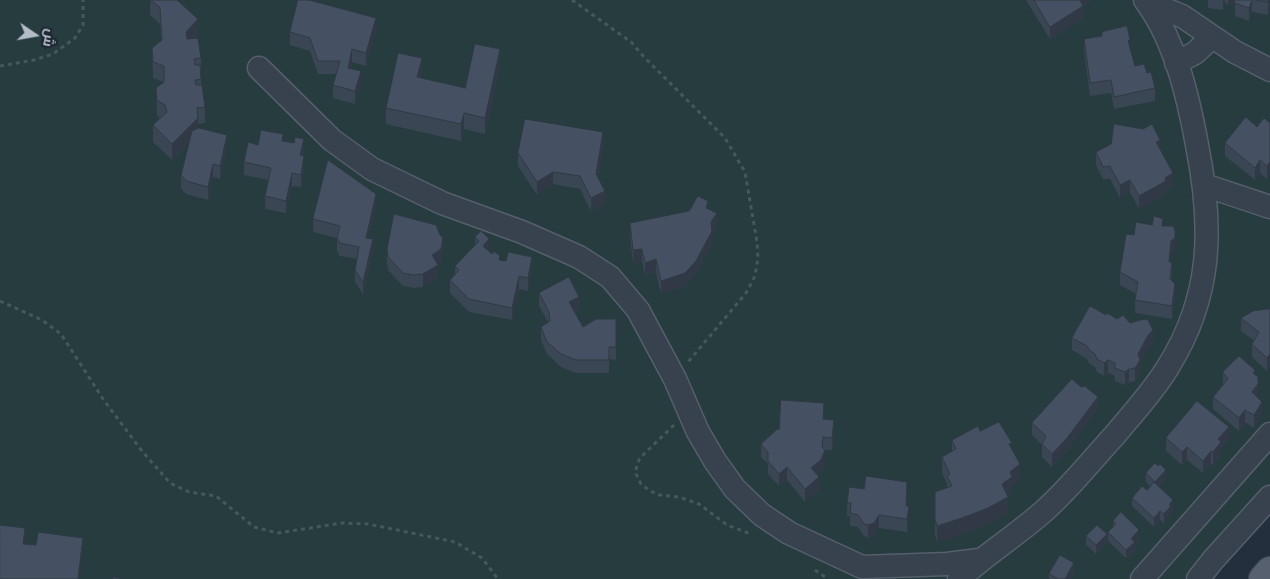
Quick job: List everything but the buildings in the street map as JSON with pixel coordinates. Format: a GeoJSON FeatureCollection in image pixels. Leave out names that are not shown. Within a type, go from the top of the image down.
{"type":"FeatureCollection","features":[{"type":"Feature","properties":{"kind":"street"},"geometry":{"type":"LineString","coordinates":[[1146,1],[1182,16],[1234,52],[1270,70]]}},
{"type":"Feature","properties":{"kind":"street"},"geometry":{"type":"LineString","coordinates":[[959,579],[979,560],[1044,511],[1068,488],[1167,369],[1180,347],[1190,324],[1204,275],[1208,250],[1204,185],[1192,118],[1176,63],[1162,30],[1146,1]]}},
{"type":"Feature","properties":{"kind":"street"},"geometry":{"type":"LineString","coordinates":[[1176,63],[1195,53],[1212,37]]}},
{"type":"Feature","properties":{"kind":"street"},"geometry":{"type":"LineString","coordinates":[[259,68],[332,140],[372,169],[442,203],[522,232],[579,256],[610,277],[638,310],[675,379],[698,432],[715,461],[735,489],[762,514],[788,533],[865,573],[979,560]]}},
{"type":"Feature","properties":{"kind":"street"},"geometry":{"type":"LineString","coordinates":[[1204,185],[1270,207]]}},
{"type":"Feature","properties":{"kind":"street"},"geometry":{"type":"LineString","coordinates":[[1142,579],[1270,434]]}},
{"type":"Feature","properties":{"kind":"street"},"geometry":{"type":"LineString","coordinates":[[1198,579],[1270,497]]}},
{"type":"Feature","properties":{"kind":"path"},"geometry":{"type":"LineString","coordinates":[[0,66],[34,60],[53,54],[75,38],[83,26],[83,0]]}},
{"type":"Feature","properties":{"kind":"path"},"geometry":{"type":"LineString","coordinates":[[572,0],[631,42],[644,58],[725,138],[745,172],[757,242],[758,258],[755,276],[746,293],[675,379]]}},
{"type":"Feature","properties":{"kind":"path"},"geometry":{"type":"LineString","coordinates":[[0,302],[42,320],[61,334],[103,399],[142,451],[170,483],[189,492],[216,496],[254,527],[278,533],[342,523],[395,529],[455,542],[482,558],[498,579]]}},
{"type":"Feature","properties":{"kind":"path"},"geometry":{"type":"LineString","coordinates":[[689,410],[644,454],[635,468],[636,477],[641,484],[650,490],[699,504],[727,525],[756,536]]}},
{"type":"Feature","properties":{"kind":"path"},"geometry":{"type":"LineString","coordinates":[[810,567],[828,579]]}},
{"type":"Feature","properties":{"kind":"green space"},"geometry":{"type":"Polygon","coordinates":[[[0,0],[1270,0],[1270,485],[1185,579],[0,579],[0,0]]]}}]}
